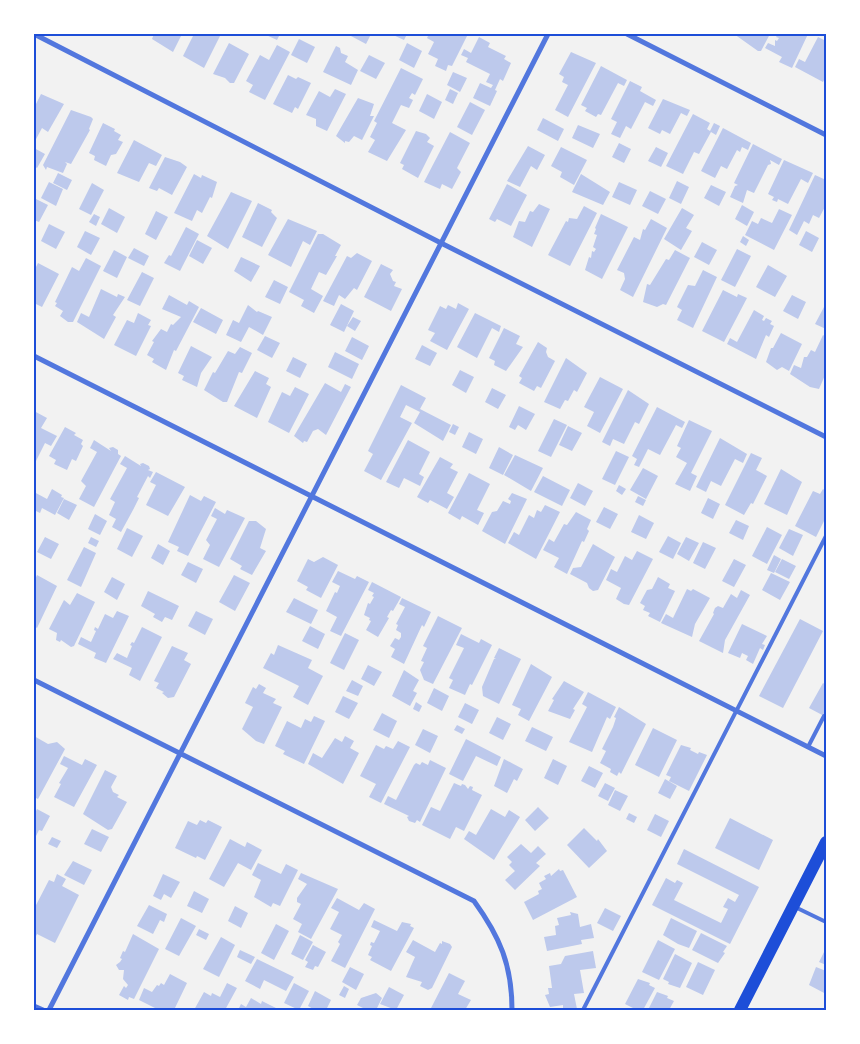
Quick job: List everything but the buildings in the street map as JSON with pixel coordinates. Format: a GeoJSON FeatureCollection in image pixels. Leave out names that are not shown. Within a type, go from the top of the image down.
{"type":"FeatureCollection","features":[{"type":"Feature","properties":{"kind":"main road"},"geometry":{"type":"LineString","coordinates":[[740,1010],[826,842]]}},
{"type":"Feature","properties":{"kind":"street"},"geometry":{"type":"LineString","coordinates":[[34,34],[441,243],[826,437]]}},
{"type":"Feature","properties":{"kind":"street"},"geometry":{"type":"LineString","coordinates":[[49,1010],[546,34]]}},
{"type":"Feature","properties":{"kind":"street"},"geometry":{"type":"LineString","coordinates":[[627,34],[826,136]]}},
{"type":"Feature","properties":{"kind":"street"},"geometry":{"type":"LineString","coordinates":[[34,356],[826,756]]}},
{"type":"Feature","properties":{"kind":"street"},"geometry":{"type":"LineString","coordinates":[[34,680],[474,901],[492,926],[504,955],[512,993],[512,1010]]}},
{"type":"Feature","properties":{"kind":"street"},"geometry":{"type":"LineString","coordinates":[[34,1006],[43,1010]]}},
{"type":"Feature","properties":{"kind":"lane"},"geometry":{"type":"LineString","coordinates":[[582,1010],[826,536]]}},
{"type":"Feature","properties":{"kind":"lane"},"geometry":{"type":"LineString","coordinates":[[808,747],[824,716]]}},
{"type":"Feature","properties":{"kind":"lane"},"geometry":{"type":"LineString","coordinates":[[793,906],[826,922]]}}]}
